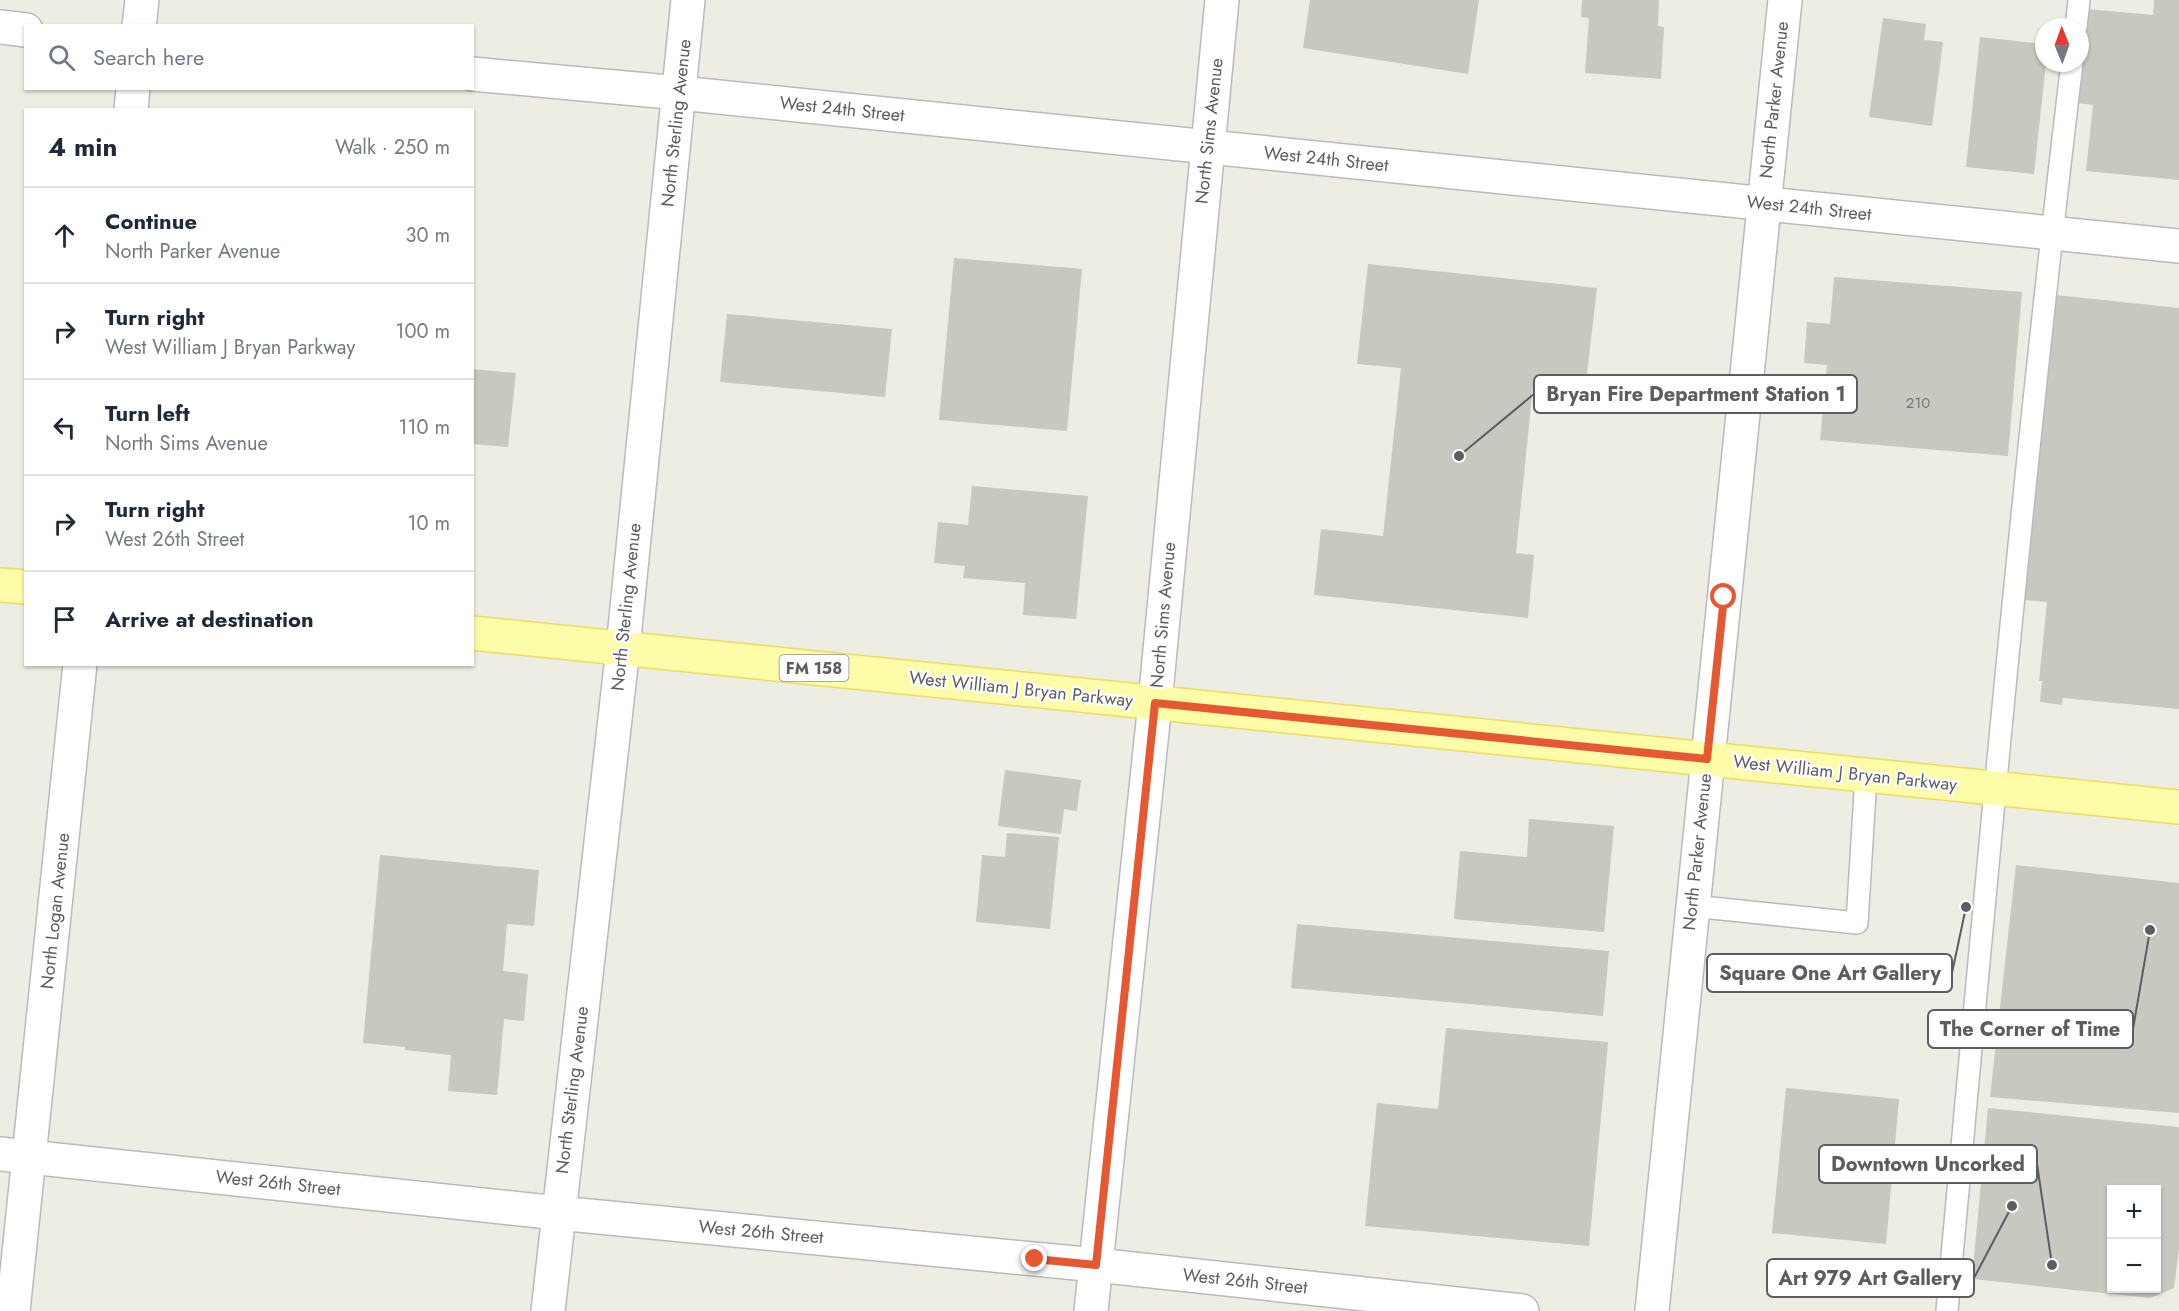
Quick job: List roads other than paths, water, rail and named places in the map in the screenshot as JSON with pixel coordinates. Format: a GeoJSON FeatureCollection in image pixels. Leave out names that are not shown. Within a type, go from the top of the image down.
{"type":"FeatureCollection","features":[{"type":"Feature","properties":{"kind":"main road"},"geometry":{"type":"LineString","coordinates":[[0,585],[24,587]]}},
{"type":"Feature","properties":{"kind":"main road","name":"West William J Bryan Parkway"},"geometry":{"type":"LineString","coordinates":[[474,633],[2179,807]]}},
{"type":"Feature","properties":{"kind":"street"},"geometry":{"type":"LineString","coordinates":[[139,24],[142,0]]}},
{"type":"Feature","properties":{"kind":"street","name":"North Sterling Avenue"},"geometry":{"type":"LineString","coordinates":[[548,1311],[622,648],[688,0]]}},
{"type":"Feature","properties":{"kind":"street","name":"North Sims Avenue"},"geometry":{"type":"LineString","coordinates":[[1091,1311],[1155,703],[1222,0]]}},
{"type":"Feature","properties":{"kind":"street","name":"North Parker Avenue"},"geometry":{"type":"LineString","coordinates":[[1653,1311],[1785,0]]}},
{"type":"Feature","properties":{"kind":"street"},"geometry":{"type":"LineString","coordinates":[[0,27],[24,30]]}},
{"type":"Feature","properties":{"kind":"street","name":"West 24th Street"},"geometry":{"type":"LineString","coordinates":[[474,74],[1207,146],[2179,246]]}},
{"type":"Feature","properties":{"kind":"street"},"geometry":{"type":"LineString","coordinates":[[131,108],[133,90]]}},
{"type":"Feature","properties":{"kind":"street","name":"North Logan Avenue"},"geometry":{"type":"LineString","coordinates":[[13,1311],[15,1156],[80,666]]}},
{"type":"Feature","properties":{"kind":"street","name":"West 26th Street"},"geometry":{"type":"LineString","coordinates":[[15,1156],[558,1213],[1096,1265],[1522,1311]]}},
{"type":"Feature","properties":{"kind":"lane"},"geometry":{"type":"LineString","coordinates":[[2077,18],[2079,0]]}},
{"type":"Feature","properties":{"kind":"lane"},"geometry":{"type":"LineString","coordinates":[[1947,1311],[1995,788],[2051,233],[2071,72]]}},
{"type":"Feature","properties":{"kind":"lane"},"geometry":{"type":"LineString","coordinates":[[1692,906],[1857,923],[1866,776]]}},
{"type":"Feature","properties":{"kind":"place","name":"Bryan Fire Department Station 1"},"geometry":{"type":"Point","coordinates":[1459,456]}},
{"type":"Feature","properties":{"kind":"place","name":"Square One Art Gallery"},"geometry":{"type":"Point","coordinates":[1966,907]}},
{"type":"Feature","properties":{"kind":"place","name":"The Corner of Time"},"geometry":{"type":"Point","coordinates":[2150,930]}},
{"type":"Feature","properties":{"kind":"place","name":"Art 979 Art Gallery"},"geometry":{"type":"Point","coordinates":[2012,1206]}},
{"type":"Feature","properties":{"kind":"place","name":"Downtown Uncorked"},"geometry":{"type":"Point","coordinates":[2052,1265]}}]}
